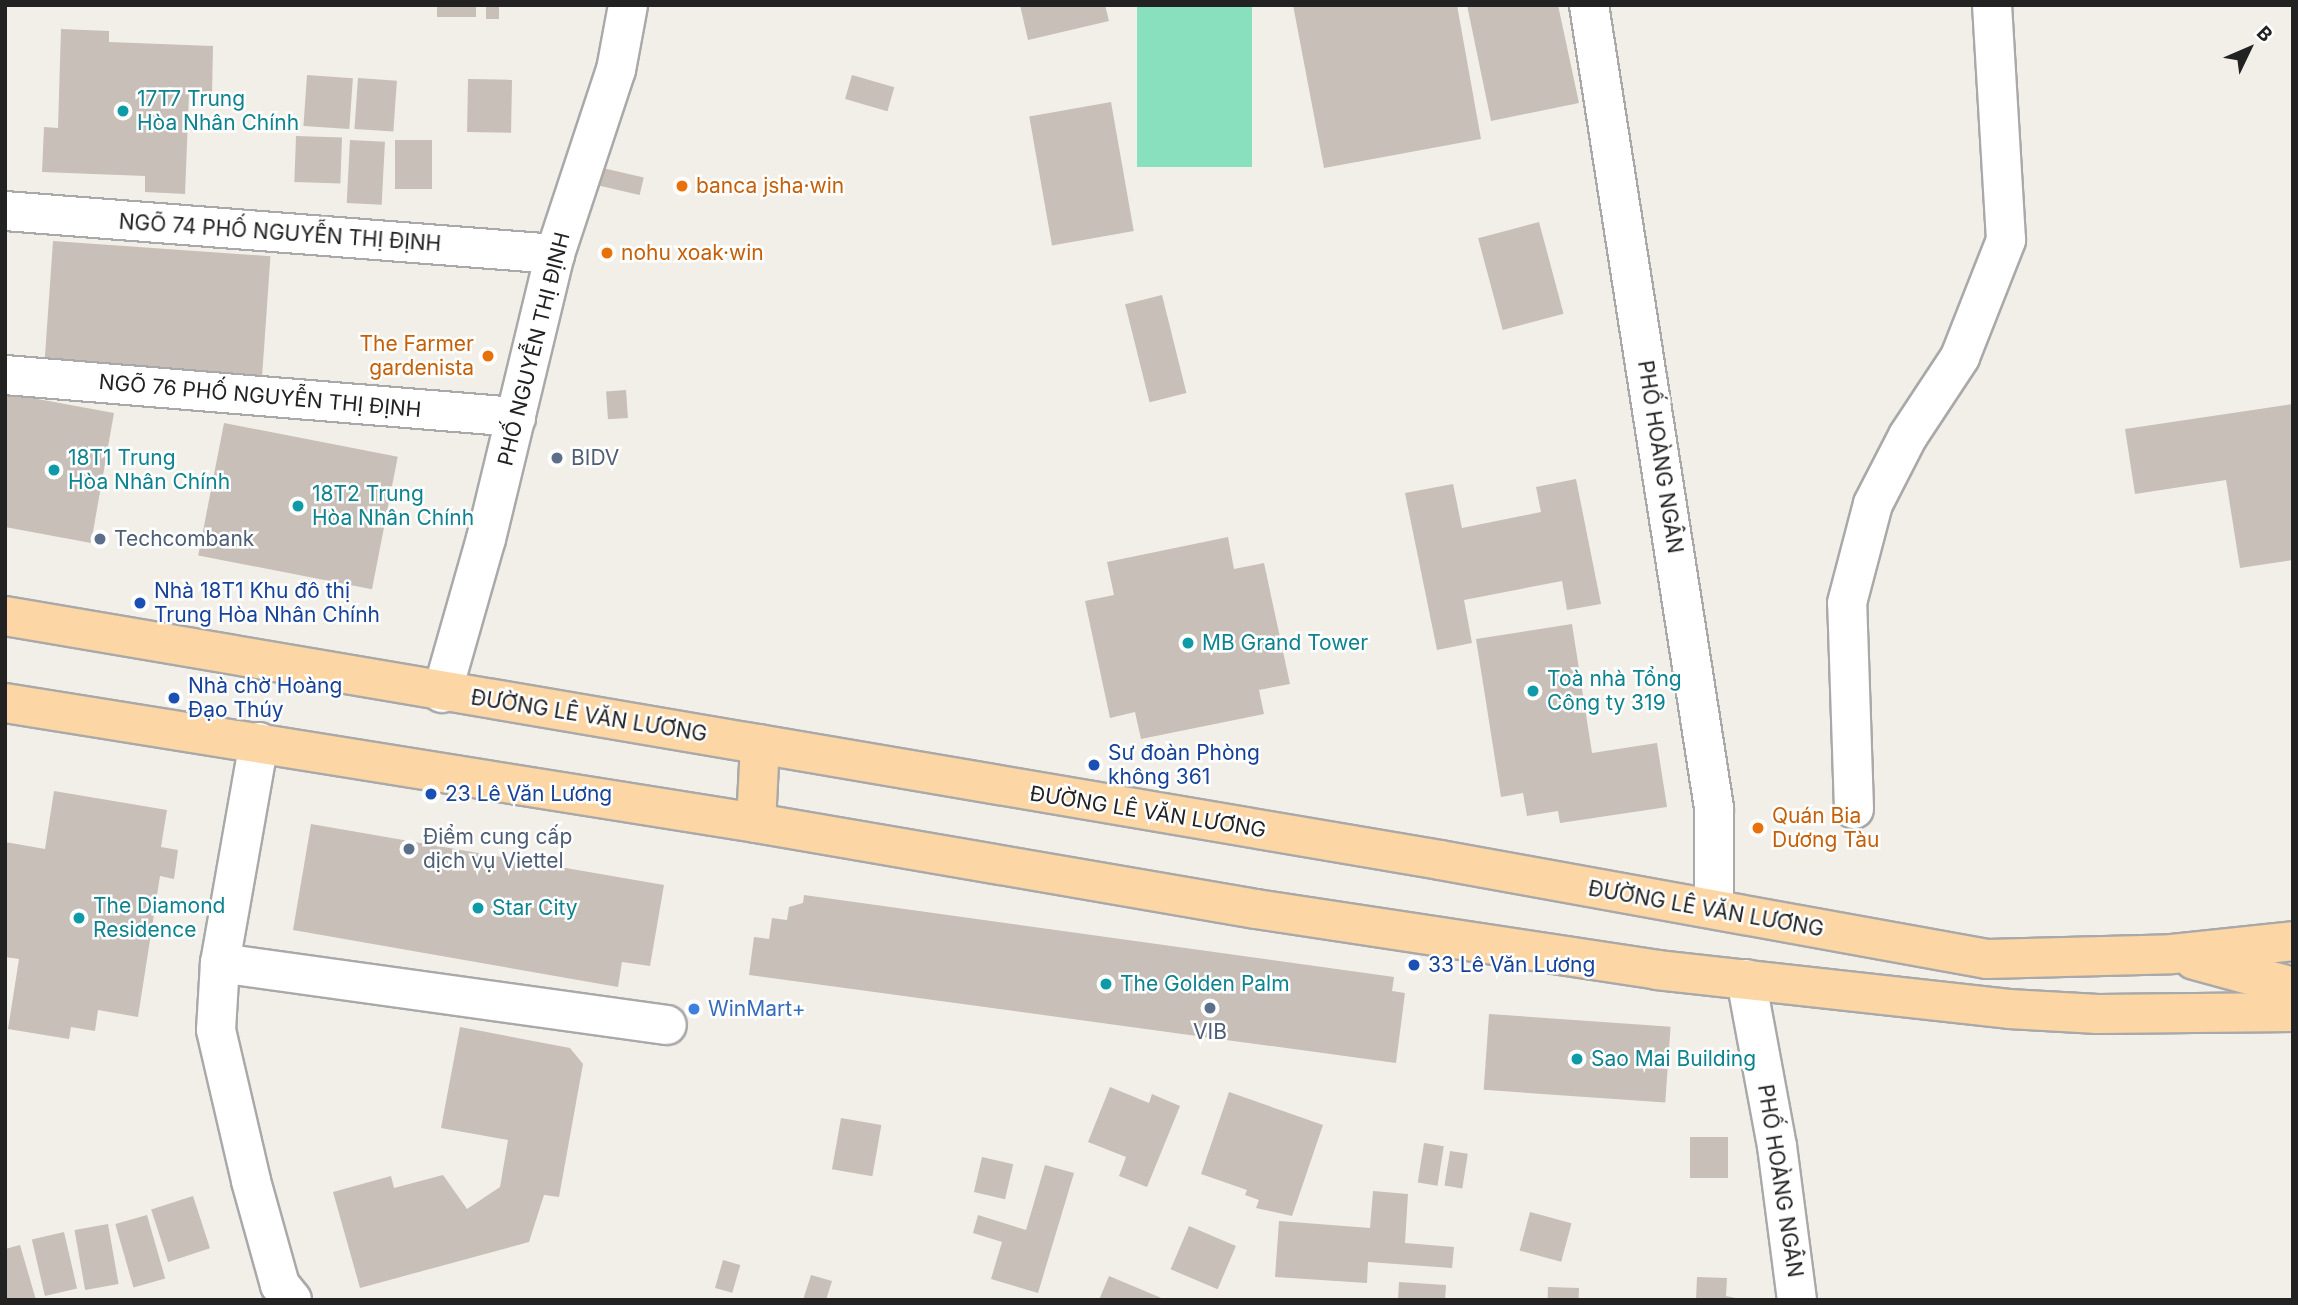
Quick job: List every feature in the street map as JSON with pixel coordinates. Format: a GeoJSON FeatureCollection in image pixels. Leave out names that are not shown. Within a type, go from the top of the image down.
{"type":"FeatureCollection","features":[{"type":"Feature","properties":{"kind":"main road","name":"ĐƯỜNG LÊ VĂN LƯƠNG"},"geometry":{"type":"LineString","coordinates":[[5,617],[442,693],[760,744],[1714,909],[1987,959],[2172,954],[2293,941]]}},
{"type":"Feature","properties":{"kind":"main road"},"geometry":{"type":"LineString","coordinates":[[5,703],[756,823],[1245,907],[1657,970],[2009,1009],[2179,1013],[2291,993]]}},
{"type":"Feature","properties":{"kind":"main road"},"geometry":{"type":"LineString","coordinates":[[756,823],[760,744]]}},
{"type":"Feature","properties":{"kind":"main road"},"geometry":{"type":"LineString","coordinates":[[2172,954],[2291,993]]}},
{"type":"Feature","properties":{"kind":"street","name":"PHỐ NGUYỄN THỊ ĐỊNH"},"geometry":{"type":"LineString","coordinates":[[442,693],[516,417],[555,254],[616,70],[628,5]]}},
{"type":"Feature","properties":{"kind":"street","name":"PHỐ HOÀNG NGÂN"},"geometry":{"type":"LineString","coordinates":[[1589,5],[1714,808],[1714,909]]}},
{"type":"Feature","properties":{"kind":"street"},"geometry":{"type":"LineString","coordinates":[[1854,809],[1847,603],[1873,504],[1908,436],[1960,357],[2006,240],[1992,5]]}},
{"type":"Feature","properties":{"kind":"street","name":"NGÕ 74 PHỐ NGUYỄN THỊ ĐỊNH"},"geometry":{"type":"LineString","coordinates":[[5,211],[555,254]]}},
{"type":"Feature","properties":{"kind":"street","name":"NGÕ 76 PHỐ NGUYỄN THỊ ĐỊNH"},"geometry":{"type":"LineString","coordinates":[[5,374],[516,417]]}},
{"type":"Feature","properties":{"kind":"street"},"geometry":{"type":"LineString","coordinates":[[259,742],[220,963],[216,1030],[251,1181],[280,1285],[292,1300]]}},
{"type":"Feature","properties":{"kind":"street"},"geometry":{"type":"LineString","coordinates":[[220,963],[667,1025]]}},
{"type":"Feature","properties":{"kind":"street","name":"PHỐ HOÀNG NGÂN"},"geometry":{"type":"LineString","coordinates":[[1746,979],[1777,1146],[1797,1300]]}},
{"type":"Feature","properties":{"kind":"green space"},"geometry":{"type":"Polygon","coordinates":[[[1137,5],[1252,5],[1252,167],[1137,167],[1137,5]]]}},
{"type":"Feature","properties":{"kind":"building"},"geometry":{"type":"Polygon","coordinates":[[[437,5],[476,5],[476,17],[437,17],[437,5]]]}},
{"type":"Feature","properties":{"kind":"building"},"geometry":{"type":"Polygon","coordinates":[[[486,5],[499,5],[499,19],[486,19],[486,5]]]}},
{"type":"Feature","properties":{"kind":"building"},"geometry":{"type":"Polygon","coordinates":[[[1020,5],[1105,5],[1109,21],[1028,40],[1020,5]]]}},
{"type":"Feature","properties":{"kind":"building"},"geometry":{"type":"Polygon","coordinates":[[[1293,5],[1457,5],[1481,139],[1324,168],[1293,5]]]}},
{"type":"Feature","properties":{"kind":"building"},"geometry":{"type":"Polygon","coordinates":[[[1467,5],[1558,5],[1579,103],[1491,121],[1467,5]]]}},
{"type":"Feature","properties":{"kind":"building","name":"17T7 Trung Hòa Nhân Chính"},"geometry":{"type":"Polygon","coordinates":[[[61,29],[109,31],[109,42],[213,46],[212,95],[189,94],[185,194],[145,192],[145,176],[42,172],[44,127],[58,128],[61,29]]]}},
{"type":"Feature","properties":{"kind":"building"},"geometry":{"type":"Polygon","coordinates":[[[307,75],[353,78],[349,129],[303,126],[307,75]]]}},
{"type":"Feature","properties":{"kind":"building"},"geometry":{"type":"Polygon","coordinates":[[[852,75],[894,87],[887,111],[845,99],[852,75]]]}},
{"type":"Feature","properties":{"kind":"building"},"geometry":{"type":"Polygon","coordinates":[[[358,78],[397,81],[393,132],[354,129],[358,78]]]}},
{"type":"Feature","properties":{"kind":"building"},"geometry":{"type":"Polygon","coordinates":[[[468,79],[512,80],[511,133],[467,132],[468,79]]]}},
{"type":"Feature","properties":{"kind":"building"},"geometry":{"type":"Polygon","coordinates":[[[1111,102],[1134,231],[1052,245],[1029,116],[1111,102]]]}},
{"type":"Feature","properties":{"kind":"building"},"geometry":{"type":"Polygon","coordinates":[[[296,136],[342,138],[340,184],[294,182],[296,136]]]}},
{"type":"Feature","properties":{"kind":"building"},"geometry":{"type":"Polygon","coordinates":[[[350,140],[385,142],[382,205],[347,203],[350,140]]]}},
{"type":"Feature","properties":{"kind":"building"},"geometry":{"type":"Polygon","coordinates":[[[395,140],[432,140],[432,189],[395,189],[395,140]]]}},
{"type":"Feature","properties":{"kind":"building"},"geometry":{"type":"Polygon","coordinates":[[[594,166],[644,177],[640,195],[590,184],[594,166]]]}},
{"type":"Feature","properties":{"kind":"building"},"geometry":{"type":"Polygon","coordinates":[[[1539,222],[1564,314],[1503,330],[1478,238],[1539,222]]]}},
{"type":"Feature","properties":{"kind":"building"},"geometry":{"type":"Polygon","coordinates":[[[53,241],[270,256],[262,380],[44,365],[53,241]]]}},
{"type":"Feature","properties":{"kind":"building"},"geometry":{"type":"Polygon","coordinates":[[[1162,295],[1186,393],[1150,402],[1125,304],[1162,295]]]}},
{"type":"Feature","properties":{"kind":"building"},"geometry":{"type":"Polygon","coordinates":[[[626,390],[628,418],[608,419],[606,391],[626,390]]]}},
{"type":"Feature","properties":{"kind":"building","name":"18T1 Trung Hòa Nhân Chính"},"geometry":{"type":"Polygon","coordinates":[[[5,393],[114,413],[91,543],[5,527],[5,393]]]}},
{"type":"Feature","properties":{"kind":"building"},"geometry":{"type":"Polygon","coordinates":[[[2293,404],[2293,560],[2240,568],[2226,480],[2135,494],[2125,429],[2293,404]]]}},
{"type":"Feature","properties":{"kind":"building","name":"18T2 Trung Hòa Nhân Chính"},"geometry":{"type":"Polygon","coordinates":[[[224,423],[398,457],[372,589],[198,556],[224,423]]]}},
{"type":"Feature","properties":{"kind":"building"},"geometry":{"type":"Polygon","coordinates":[[[1576,479],[1601,604],[1567,610],[1562,581],[1464,600],[1472,643],[1437,650],[1405,493],[1453,484],[1462,528],[1541,512],[1536,487],[1576,479]]]}},
{"type":"Feature","properties":{"kind":"building","name":"MB Grand Tower"},"geometry":{"type":"Polygon","coordinates":[[[1228,537],[1234,569],[1264,563],[1290,684],[1259,690],[1264,714],[1141,739],[1135,712],[1110,718],[1085,601],[1114,595],[1107,562],[1228,537]]]}},
{"type":"Feature","properties":{"kind":"building","name":"Toà nhà Tổng Công ty 319"},"geometry":{"type":"Polygon","coordinates":[[[1572,624],[1592,753],[1657,743],[1667,807],[1560,823],[1558,811],[1527,816],[1523,793],[1501,797],[1476,639],[1572,624]]]}},
{"type":"Feature","properties":{"kind":"building","name":"The Diamond Residence"},"geometry":{"type":"Polygon","coordinates":[[[54,791],[167,810],[161,847],[178,850],[174,879],[160,876],[138,1017],[98,1010],[95,1031],[71,1027],[69,1039],[8,1029],[19,959],[5,957],[5,842],[45,849],[54,791]]]}},
{"type":"Feature","properties":{"kind":"building","name":"Star City"},"geometry":{"type":"Polygon","coordinates":[[[311,824],[664,885],[650,966],[622,962],[618,987],[293,930],[311,824]]]}},
{"type":"Feature","properties":{"kind":"building","name":"The Golden Palm"},"geometry":{"type":"Polygon","coordinates":[[[804,895],[1394,977],[1392,991],[1405,993],[1396,1063],[749,975],[754,937],[769,939],[772,918],[787,920],[789,907],[803,903],[804,895]]]}},
{"type":"Feature","properties":{"kind":"building","name":"Sao Mai Building"},"geometry":{"type":"Polygon","coordinates":[[[1489,1014],[1671,1027],[1665,1103],[1484,1090],[1489,1014]]]}},
{"type":"Feature","properties":{"kind":"building"},"geometry":{"type":"Polygon","coordinates":[[[460,1027],[570,1048],[583,1064],[559,1197],[544,1195],[529,1242],[360,1288],[333,1192],[391,1176],[394,1188],[443,1175],[467,1209],[500,1187],[508,1140],[441,1128],[460,1027]]]}},
{"type":"Feature","properties":{"kind":"building"},"geometry":{"type":"Polygon","coordinates":[[[1110,1087],[1149,1103],[1152,1094],[1180,1106],[1147,1187],[1119,1176],[1126,1157],[1088,1142],[1110,1087]]]}},
{"type":"Feature","properties":{"kind":"building"},"geometry":{"type":"Polygon","coordinates":[[[1229,1092],[1323,1125],[1292,1216],[1256,1208],[1259,1200],[1245,1195],[1247,1190],[1201,1174],[1229,1092]]]}},
{"type":"Feature","properties":{"kind":"building"},"geometry":{"type":"Polygon","coordinates":[[[841,1118],[881,1125],[872,1176],[832,1169],[841,1118]]]}},
{"type":"Feature","properties":{"kind":"building"},"geometry":{"type":"Polygon","coordinates":[[[1690,1137],[1728,1137],[1728,1178],[1690,1178],[1690,1137]]]}},
{"type":"Feature","properties":{"kind":"building"},"geometry":{"type":"Polygon","coordinates":[[[1424,1143],[1444,1146],[1437,1186],[1418,1183],[1424,1143]]]}},
{"type":"Feature","properties":{"kind":"building"},"geometry":{"type":"Polygon","coordinates":[[[1450,1151],[1468,1154],[1462,1188],[1445,1186],[1450,1151]]]}},
{"type":"Feature","properties":{"kind":"building"},"geometry":{"type":"Polygon","coordinates":[[[982,1157],[1013,1164],[1005,1199],[974,1192],[982,1157]]]}},
{"type":"Feature","properties":{"kind":"building"},"geometry":{"type":"Polygon","coordinates":[[[1045,1165],[1074,1173],[1038,1293],[991,1279],[1002,1242],[973,1233],[978,1215],[1026,1230],[1045,1165]]]}},
{"type":"Feature","properties":{"kind":"building"},"geometry":{"type":"Polygon","coordinates":[[[1373,1191],[1408,1194],[1405,1243],[1454,1247],[1452,1268],[1368,1262],[1367,1283],[1275,1277],[1279,1221],[1370,1228],[1373,1191]]]}},
{"type":"Feature","properties":{"kind":"building"},"geometry":{"type":"Polygon","coordinates":[[[193,1196],[210,1248],[168,1262],[151,1210],[193,1196]]]}},
{"type":"Feature","properties":{"kind":"building"},"geometry":{"type":"Polygon","coordinates":[[[1530,1212],[1572,1223],[1561,1262],[1520,1251],[1530,1212]]]}},
{"type":"Feature","properties":{"kind":"building"},"geometry":{"type":"Polygon","coordinates":[[[147,1215],[165,1278],[133,1288],[115,1224],[147,1215]]]}},
{"type":"Feature","properties":{"kind":"building"},"geometry":{"type":"Polygon","coordinates":[[[108,1224],[119,1284],[85,1290],[75,1230],[108,1224]]]}},
{"type":"Feature","properties":{"kind":"building"},"geometry":{"type":"Polygon","coordinates":[[[1189,1226],[1236,1246],[1218,1289],[1171,1269],[1189,1226]]]}},
{"type":"Feature","properties":{"kind":"building"},"geometry":{"type":"Polygon","coordinates":[[[64,1232],[77,1289],[45,1296],[32,1239],[64,1232]]]}},
{"type":"Feature","properties":{"kind":"building"},"geometry":{"type":"Polygon","coordinates":[[[20,1245],[36,1300],[5,1300],[5,1249],[20,1245]]]}},
{"type":"Feature","properties":{"kind":"building"},"geometry":{"type":"Polygon","coordinates":[[[723,1260],[740,1265],[732,1293],[715,1288],[723,1260]]]}},
{"type":"Feature","properties":{"kind":"building"},"geometry":{"type":"Polygon","coordinates":[[[811,1275],[832,1281],[826,1300],[803,1300],[811,1275]]]}},
{"type":"Feature","properties":{"kind":"building"},"geometry":{"type":"Polygon","coordinates":[[[1109,1276],[1159,1297],[1166,1300],[1099,1300],[1109,1276]]]}},
{"type":"Feature","properties":{"kind":"building"},"geometry":{"type":"Polygon","coordinates":[[[1697,1277],[1727,1278],[1726,1296],[1746,1300],[1696,1300],[1697,1277]]]}},
{"type":"Feature","properties":{"kind":"building"},"geometry":{"type":"Polygon","coordinates":[[[1399,1282],[1446,1285],[1445,1300],[1398,1300],[1399,1282]]]}},
{"type":"Feature","properties":{"kind":"building"},"geometry":{"type":"Polygon","coordinates":[[[1548,1287],[1579,1288],[1579,1300],[1548,1300],[1548,1287]]]}},
{"type":"Feature","properties":{"kind":"place","name":"17T7 Trung Hòa Nhân Chính"},"geometry":{"type":"Point","coordinates":[123,111]}},
{"type":"Feature","properties":{"kind":"place","name":"banca jsha·win"},"geometry":{"type":"Point","coordinates":[682,186]}},
{"type":"Feature","properties":{"kind":"place","name":"nohu xoak·win"},"geometry":{"type":"Point","coordinates":[607,253]}},
{"type":"Feature","properties":{"kind":"place","name":"The Farmer gardenista"},"geometry":{"type":"Point","coordinates":[488,356]}},
{"type":"Feature","properties":{"kind":"place","name":"BIDV"},"geometry":{"type":"Point","coordinates":[557,458]}},
{"type":"Feature","properties":{"kind":"place","name":"18T1 Trung Hòa Nhân Chính"},"geometry":{"type":"Point","coordinates":[54,470]}},
{"type":"Feature","properties":{"kind":"place","name":"18T2 Trung Hòa Nhân Chính"},"geometry":{"type":"Point","coordinates":[298,506]}},
{"type":"Feature","properties":{"kind":"place","name":"Techcombank"},"geometry":{"type":"Point","coordinates":[100,539]}},
{"type":"Feature","properties":{"kind":"place","name":"Nhà 18T1 Khu đô thị Trung Hòa Nhân Chính"},"geometry":{"type":"Point","coordinates":[140,603]}},
{"type":"Feature","properties":{"kind":"place","name":"MB Grand Tower"},"geometry":{"type":"Point","coordinates":[1188,643]}},
{"type":"Feature","properties":{"kind":"place","name":"Toà nhà Tổng Công ty 319"},"geometry":{"type":"Point","coordinates":[1533,691]}},
{"type":"Feature","properties":{"kind":"place","name":"Nhà chờ Hoàng Đạo Thúy"},"geometry":{"type":"Point","coordinates":[174,698]}},
{"type":"Feature","properties":{"kind":"place","name":"Sư đoàn Phòng không 361"},"geometry":{"type":"Point","coordinates":[1094,765]}},
{"type":"Feature","properties":{"kind":"place","name":"23 Lê Văn Lương"},"geometry":{"type":"Point","coordinates":[431,794]}},
{"type":"Feature","properties":{"kind":"place","name":"Quán Bia Dương Tàu"},"geometry":{"type":"Point","coordinates":[1758,828]}},
{"type":"Feature","properties":{"kind":"place","name":"Điểm cung cấp dịch vụ Viettel"},"geometry":{"type":"Point","coordinates":[409,849]}},
{"type":"Feature","properties":{"kind":"place","name":"Star City"},"geometry":{"type":"Point","coordinates":[478,908]}},
{"type":"Feature","properties":{"kind":"place","name":"The Diamond Residence"},"geometry":{"type":"Point","coordinates":[79,918]}},
{"type":"Feature","properties":{"kind":"place","name":"33 Lê Văn Lương"},"geometry":{"type":"Point","coordinates":[1414,965]}},
{"type":"Feature","properties":{"kind":"place","name":"The Golden Palm"},"geometry":{"type":"Point","coordinates":[1106,984]}},
{"type":"Feature","properties":{"kind":"place","name":"VIB"},"geometry":{"type":"Point","coordinates":[1210,1008]}},
{"type":"Feature","properties":{"kind":"place","name":"WinMart+"},"geometry":{"type":"Point","coordinates":[694,1009]}},
{"type":"Feature","properties":{"kind":"place","name":"Sao Mai Building"},"geometry":{"type":"Point","coordinates":[1577,1059]}}]}
